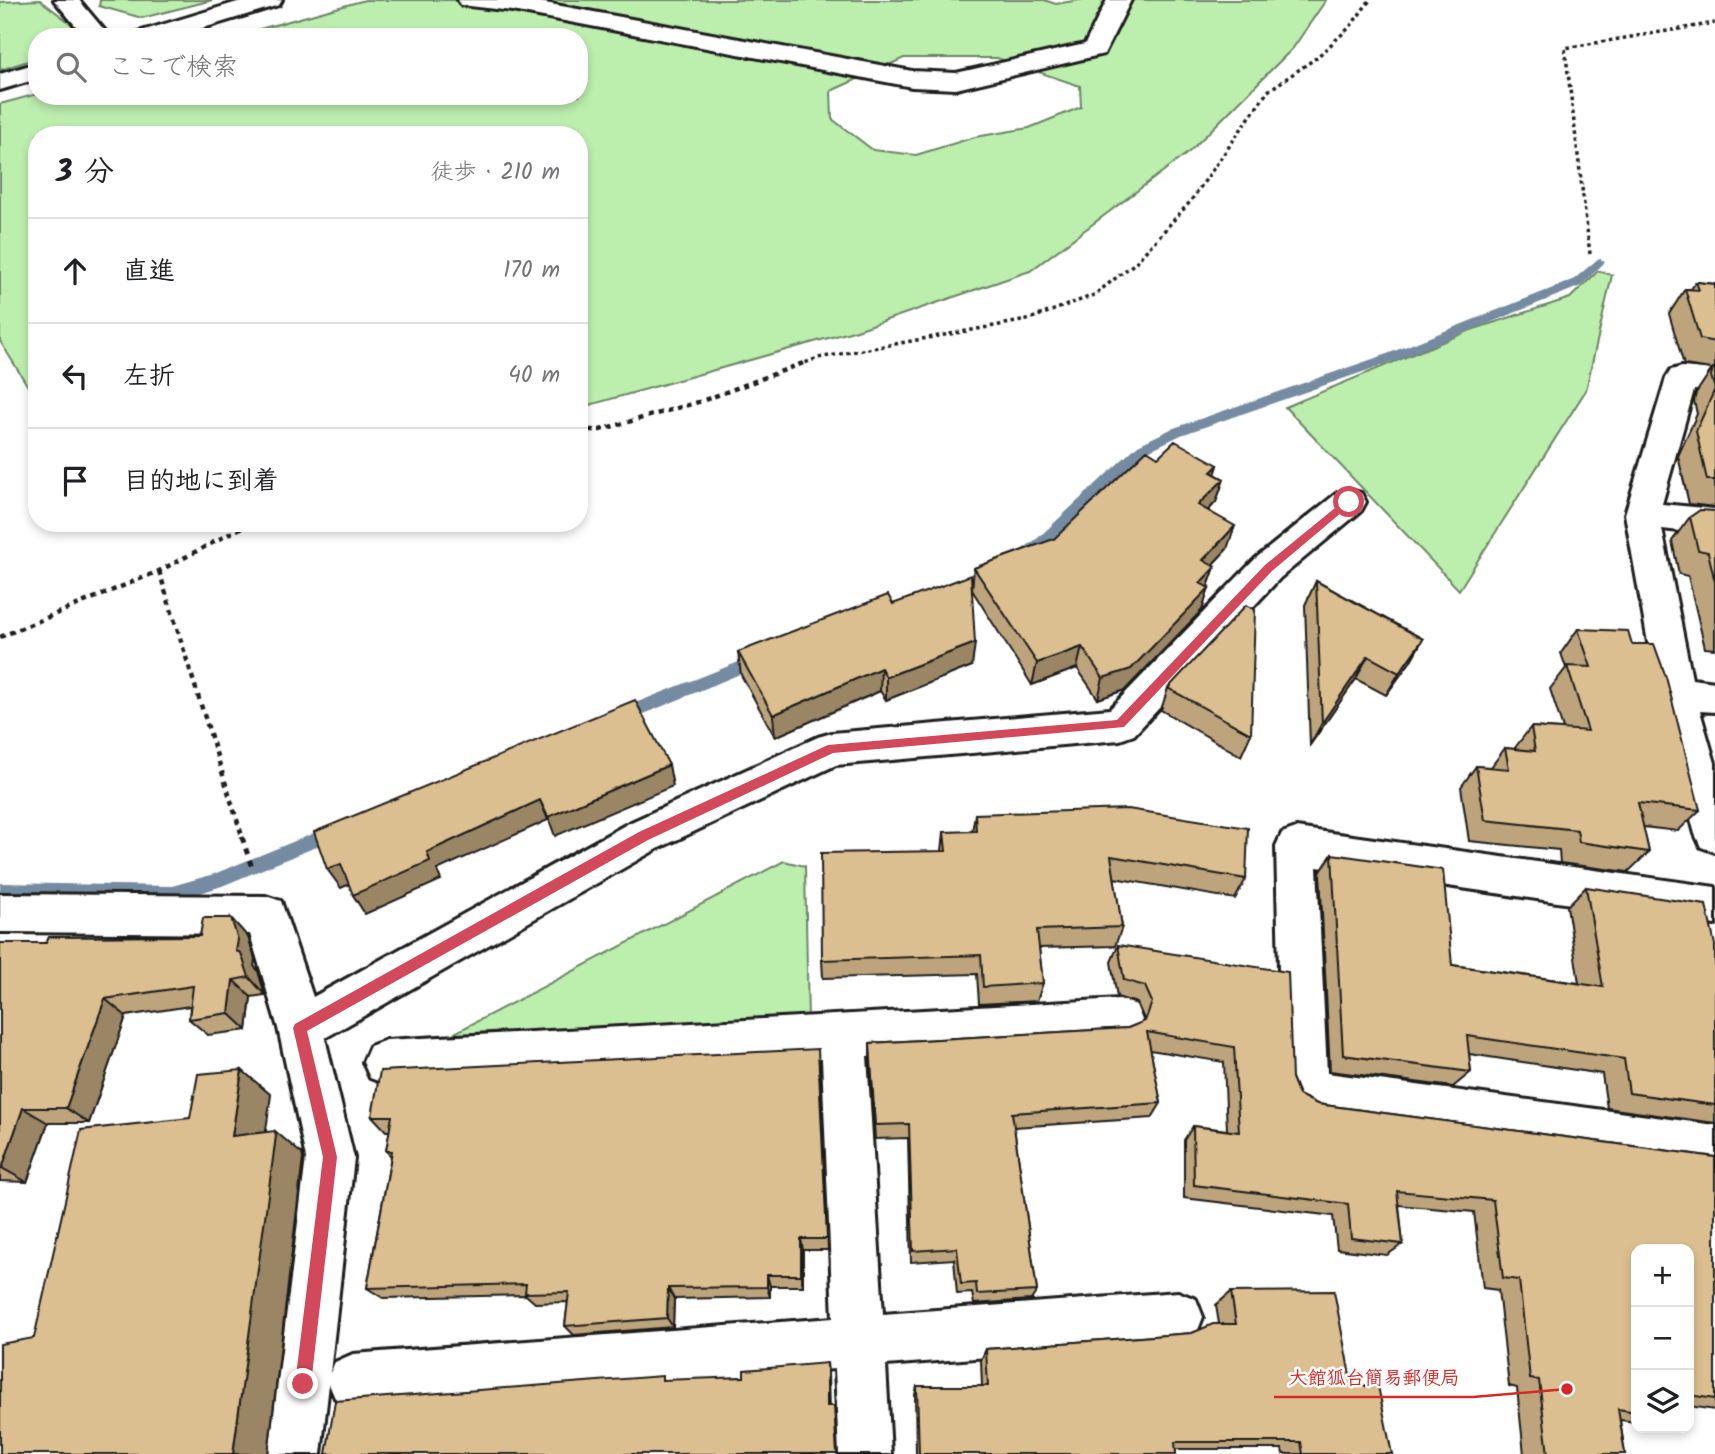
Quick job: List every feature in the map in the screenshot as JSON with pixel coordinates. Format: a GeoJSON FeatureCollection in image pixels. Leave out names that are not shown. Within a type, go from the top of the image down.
{"type":"FeatureCollection","features":[{"type":"Feature","properties":{"kind":"street"},"geometry":{"type":"LineString","coordinates":[[65,0],[90,28]]}},
{"type":"Feature","properties":{"kind":"street"},"geometry":{"type":"LineString","coordinates":[[177,28],[270,0]]}},
{"type":"Feature","properties":{"kind":"street"},"geometry":{"type":"LineString","coordinates":[[470,0],[512,4],[912,79],[956,81],[1095,49],[1119,0]]}},
{"type":"Feature","properties":{"kind":"street"},"geometry":{"type":"LineString","coordinates":[[0,82],[28,74]]}},
{"type":"Feature","properties":{"kind":"street"},"geometry":{"type":"LineString","coordinates":[[1715,381],[1682,378],[1642,514],[1676,693],[1715,834]]}},
{"type":"Feature","properties":{"kind":"street"},"geometry":{"type":"LineString","coordinates":[[300,1028],[643,836],[832,748],[1120,724],[1268,568],[1349,502]]}},
{"type":"Feature","properties":{"kind":"street"},"geometry":{"type":"LineString","coordinates":[[1642,514],[1715,522]]}},
{"type":"Feature","properties":{"kind":"street"},"geometry":{"type":"LineString","coordinates":[[1676,693],[1715,697]]}},
{"type":"Feature","properties":{"kind":"street"},"geometry":{"type":"LineString","coordinates":[[1715,906],[1296,846],[1305,1093],[1715,1148]]}},
{"type":"Feature","properties":{"kind":"street"},"geometry":{"type":"LineString","coordinates":[[3,921],[266,915],[300,1028],[330,1157],[295,1454]]}},
{"type":"Feature","properties":{"kind":"street"},"geometry":{"type":"LineString","coordinates":[[386,1062],[1120,1020]]}},
{"type":"Feature","properties":{"kind":"street"},"geometry":{"type":"LineString","coordinates":[[843,1035],[865,1454]]}},
{"type":"Feature","properties":{"kind":"street"},"geometry":{"type":"LineString","coordinates":[[353,1380],[1178,1317]]}},
{"type":"Feature","properties":{"kind":"path"},"geometry":{"type":"LineString","coordinates":[[588,430],[600,430],[690,404],[818,358],[1027,320],[1094,295],[1135,263],[1190,202],[1268,90],[1317,58],[1350,27],[1370,0]]}},
{"type":"Feature","properties":{"kind":"path"},"geometry":{"type":"LineString","coordinates":[[1590,254],[1565,48],[1715,23]]}},
{"type":"Feature","properties":{"kind":"path"},"geometry":{"type":"LineString","coordinates":[[0,637],[159,571],[233,532]]}},
{"type":"Feature","properties":{"kind":"path"},"geometry":{"type":"LineString","coordinates":[[159,571],[247,855]]}},
{"type":"Feature","properties":{"kind":"green space"},"geometry":{"type":"Polygon","coordinates":[[[40,0],[77,28],[28,28],[28,61],[0,70],[0,2],[40,0]]]}},
{"type":"Feature","properties":{"kind":"green space"},"geometry":{"type":"Polygon","coordinates":[[[100,0],[213,0],[142,18],[99,6],[100,0]]]}},
{"type":"Feature","properties":{"kind":"green space"},"geometry":{"type":"Polygon","coordinates":[[[365,0],[1044,0],[1056,4],[1079,0],[1326,0],[1293,48],[1189,152],[1030,271],[857,330],[588,405],[588,126],[28,126],[28,386],[0,341],[0,104],[28,96],[28,105],[588,105],[588,28],[264,28],[365,0]],[[904,58],[831,91],[832,119],[873,150],[916,155],[975,137],[1029,128],[1081,107],[1080,86],[997,58],[904,58]]]}},
{"type":"Feature","properties":{"kind":"green space"},"geometry":{"type":"Polygon","coordinates":[[[1598,271],[1612,275],[1586,390],[1459,590],[1285,407],[1471,330],[1570,298],[1598,271]]]}},
{"type":"Feature","properties":{"kind":"green space"},"geometry":{"type":"Polygon","coordinates":[[[784,861],[805,866],[808,1022],[428,1047],[784,861]]]}},
{"type":"Feature","properties":{"kind":"building"},"geometry":{"type":"Polygon","coordinates":[[[1696,282],[1715,284],[1715,342],[1700,339],[1685,289],[1699,290],[1696,282]]]}},
{"type":"Feature","properties":{"kind":"building"},"geometry":{"type":"Polygon","coordinates":[[[1715,368],[1715,389],[1711,376],[1715,368]]]}},
{"type":"Feature","properties":{"kind":"building"},"geometry":{"type":"Polygon","coordinates":[[[1715,389],[1715,480],[1707,480],[1696,431],[1715,389]]]}},
{"type":"Feature","properties":{"kind":"building"},"geometry":{"type":"Polygon","coordinates":[[[1175,441],[1218,465],[1211,472],[1224,479],[1198,505],[1235,526],[1203,560],[1215,567],[1200,583],[1209,588],[1131,669],[1103,678],[1082,647],[1037,663],[974,568],[1054,539],[1147,450],[1158,457],[1175,441]]]}},
{"type":"Feature","properties":{"kind":"building"},"geometry":{"type":"Polygon","coordinates":[[[1700,510],[1715,511],[1715,582],[1708,552],[1698,550],[1690,517],[1700,510]]]}},
{"type":"Feature","properties":{"kind":"building"},"geometry":{"type":"Polygon","coordinates":[[[971,575],[975,643],[886,677],[881,668],[773,715],[738,652],[888,595],[893,604],[971,575]]]}},
{"type":"Feature","properties":{"kind":"building"},"geometry":{"type":"Polygon","coordinates":[[[1316,581],[1423,639],[1399,673],[1368,656],[1322,723],[1316,581]]]}},
{"type":"Feature","properties":{"kind":"building"},"geometry":{"type":"Polygon","coordinates":[[[1246,605],[1255,610],[1251,734],[1168,688],[1246,605]]]}},
{"type":"Feature","properties":{"kind":"building"},"geometry":{"type":"Polygon","coordinates":[[[1578,629],[1628,631],[1632,644],[1654,644],[1666,677],[1700,810],[1638,803],[1649,852],[1579,842],[1577,830],[1485,820],[1476,766],[1509,769],[1505,748],[1535,751],[1531,727],[1588,731],[1567,666],[1591,667],[1578,629]]]}},
{"type":"Feature","properties":{"kind":"building"},"geometry":{"type":"Polygon","coordinates":[[[635,700],[669,765],[548,817],[540,800],[427,852],[430,861],[353,895],[341,864],[327,869],[314,832],[635,700]]]}},
{"type":"Feature","properties":{"kind":"building"},"geometry":{"type":"Polygon","coordinates":[[[1128,809],[1248,828],[1246,879],[1111,856],[1122,927],[1037,930],[1043,983],[983,987],[981,955],[822,960],[821,853],[946,851],[944,832],[976,831],[975,814],[1128,809]]]}},
{"type":"Feature","properties":{"kind":"building"},"geometry":{"type":"Polygon","coordinates":[[[1332,854],[1443,870],[1452,965],[1603,987],[1586,887],[1706,905],[1715,945],[1715,1105],[1629,1093],[1624,1059],[1467,1036],[1471,1072],[1343,1055],[1332,854]]]}},
{"type":"Feature","properties":{"kind":"building"},"geometry":{"type":"Polygon","coordinates":[[[203,918],[231,918],[238,940],[236,951],[241,953],[249,977],[233,980],[229,1013],[189,1019],[193,986],[105,999],[66,1108],[23,1108],[0,1168],[0,943],[46,943],[49,937],[200,936],[203,918]]]}},
{"type":"Feature","properties":{"kind":"building"},"geometry":{"type":"Polygon","coordinates":[[[1118,945],[1288,972],[1292,1078],[1299,1095],[1317,1104],[1715,1157],[1715,1399],[1694,1396],[1694,1244],[1631,1244],[1631,1411],[1618,1409],[1625,1454],[1548,1454],[1539,1380],[1530,1379],[1519,1280],[1503,1278],[1493,1200],[1397,1191],[1403,1244],[1351,1238],[1348,1204],[1194,1185],[1193,1126],[1239,1132],[1234,1047],[1147,1032],[1161,1103],[1012,1113],[1037,1291],[977,1294],[976,1283],[961,1284],[957,1248],[913,1251],[909,1124],[875,1125],[870,1043],[1128,1028],[1145,1021],[1152,1002],[1145,986],[1124,980],[1118,945]]]}},
{"type":"Feature","properties":{"kind":"building"},"geometry":{"type":"Polygon","coordinates":[[[818,1049],[827,1239],[801,1239],[801,1275],[767,1275],[767,1287],[668,1288],[667,1318],[565,1326],[569,1292],[525,1293],[526,1284],[367,1288],[392,1151],[386,1151],[392,1116],[372,1116],[380,1071],[818,1049]]]}},
{"type":"Feature","properties":{"kind":"building"},"geometry":{"type":"Polygon","coordinates":[[[242,1070],[232,1136],[275,1131],[276,1136],[233,1454],[0,1454],[0,1344],[34,1338],[81,1130],[190,1118],[198,1074],[242,1070]]]}},
{"type":"Feature","properties":{"kind":"building"},"geometry":{"type":"Polygon","coordinates":[[[1334,1291],[1352,1386],[1378,1386],[1392,1454],[1303,1454],[1301,1442],[1175,1442],[1176,1454],[919,1454],[917,1386],[988,1386],[986,1349],[1192,1333],[1213,1324],[1236,1324],[1231,1292],[1334,1291]]]}},
{"type":"Feature","properties":{"kind":"building"},"geometry":{"type":"Polygon","coordinates":[[[827,1363],[827,1406],[834,1406],[837,1454],[326,1454],[335,1401],[662,1376],[662,1380],[744,1377],[744,1370],[827,1363]]]}},
{"type":"Feature","properties":{"kind":"waterway"},"geometry":{"type":"LineString","coordinates":[[1020,556],[1043,542],[1143,448],[1176,432],[1392,357],[1577,283],[1599,262]]}},
{"type":"Feature","properties":{"kind":"waterway"},"geometry":{"type":"LineString","coordinates":[[621,716],[759,660]]}},
{"type":"Feature","properties":{"kind":"waterway"},"geometry":{"type":"LineString","coordinates":[[0,891],[172,894],[216,881],[334,832]]}},
{"type":"Feature","properties":{"kind":"place","name":"大館狐台簡易郵便局"},"geometry":{"type":"Point","coordinates":[1567,1389]}},
{"type":"Feature","properties":{"kind":"route"},"geometry":{"type":"LineString","coordinates":[[303,1384],[330,1157],[300,1028],[643,836],[832,748],[1120,724],[1268,568],[1349,502]]}}]}
